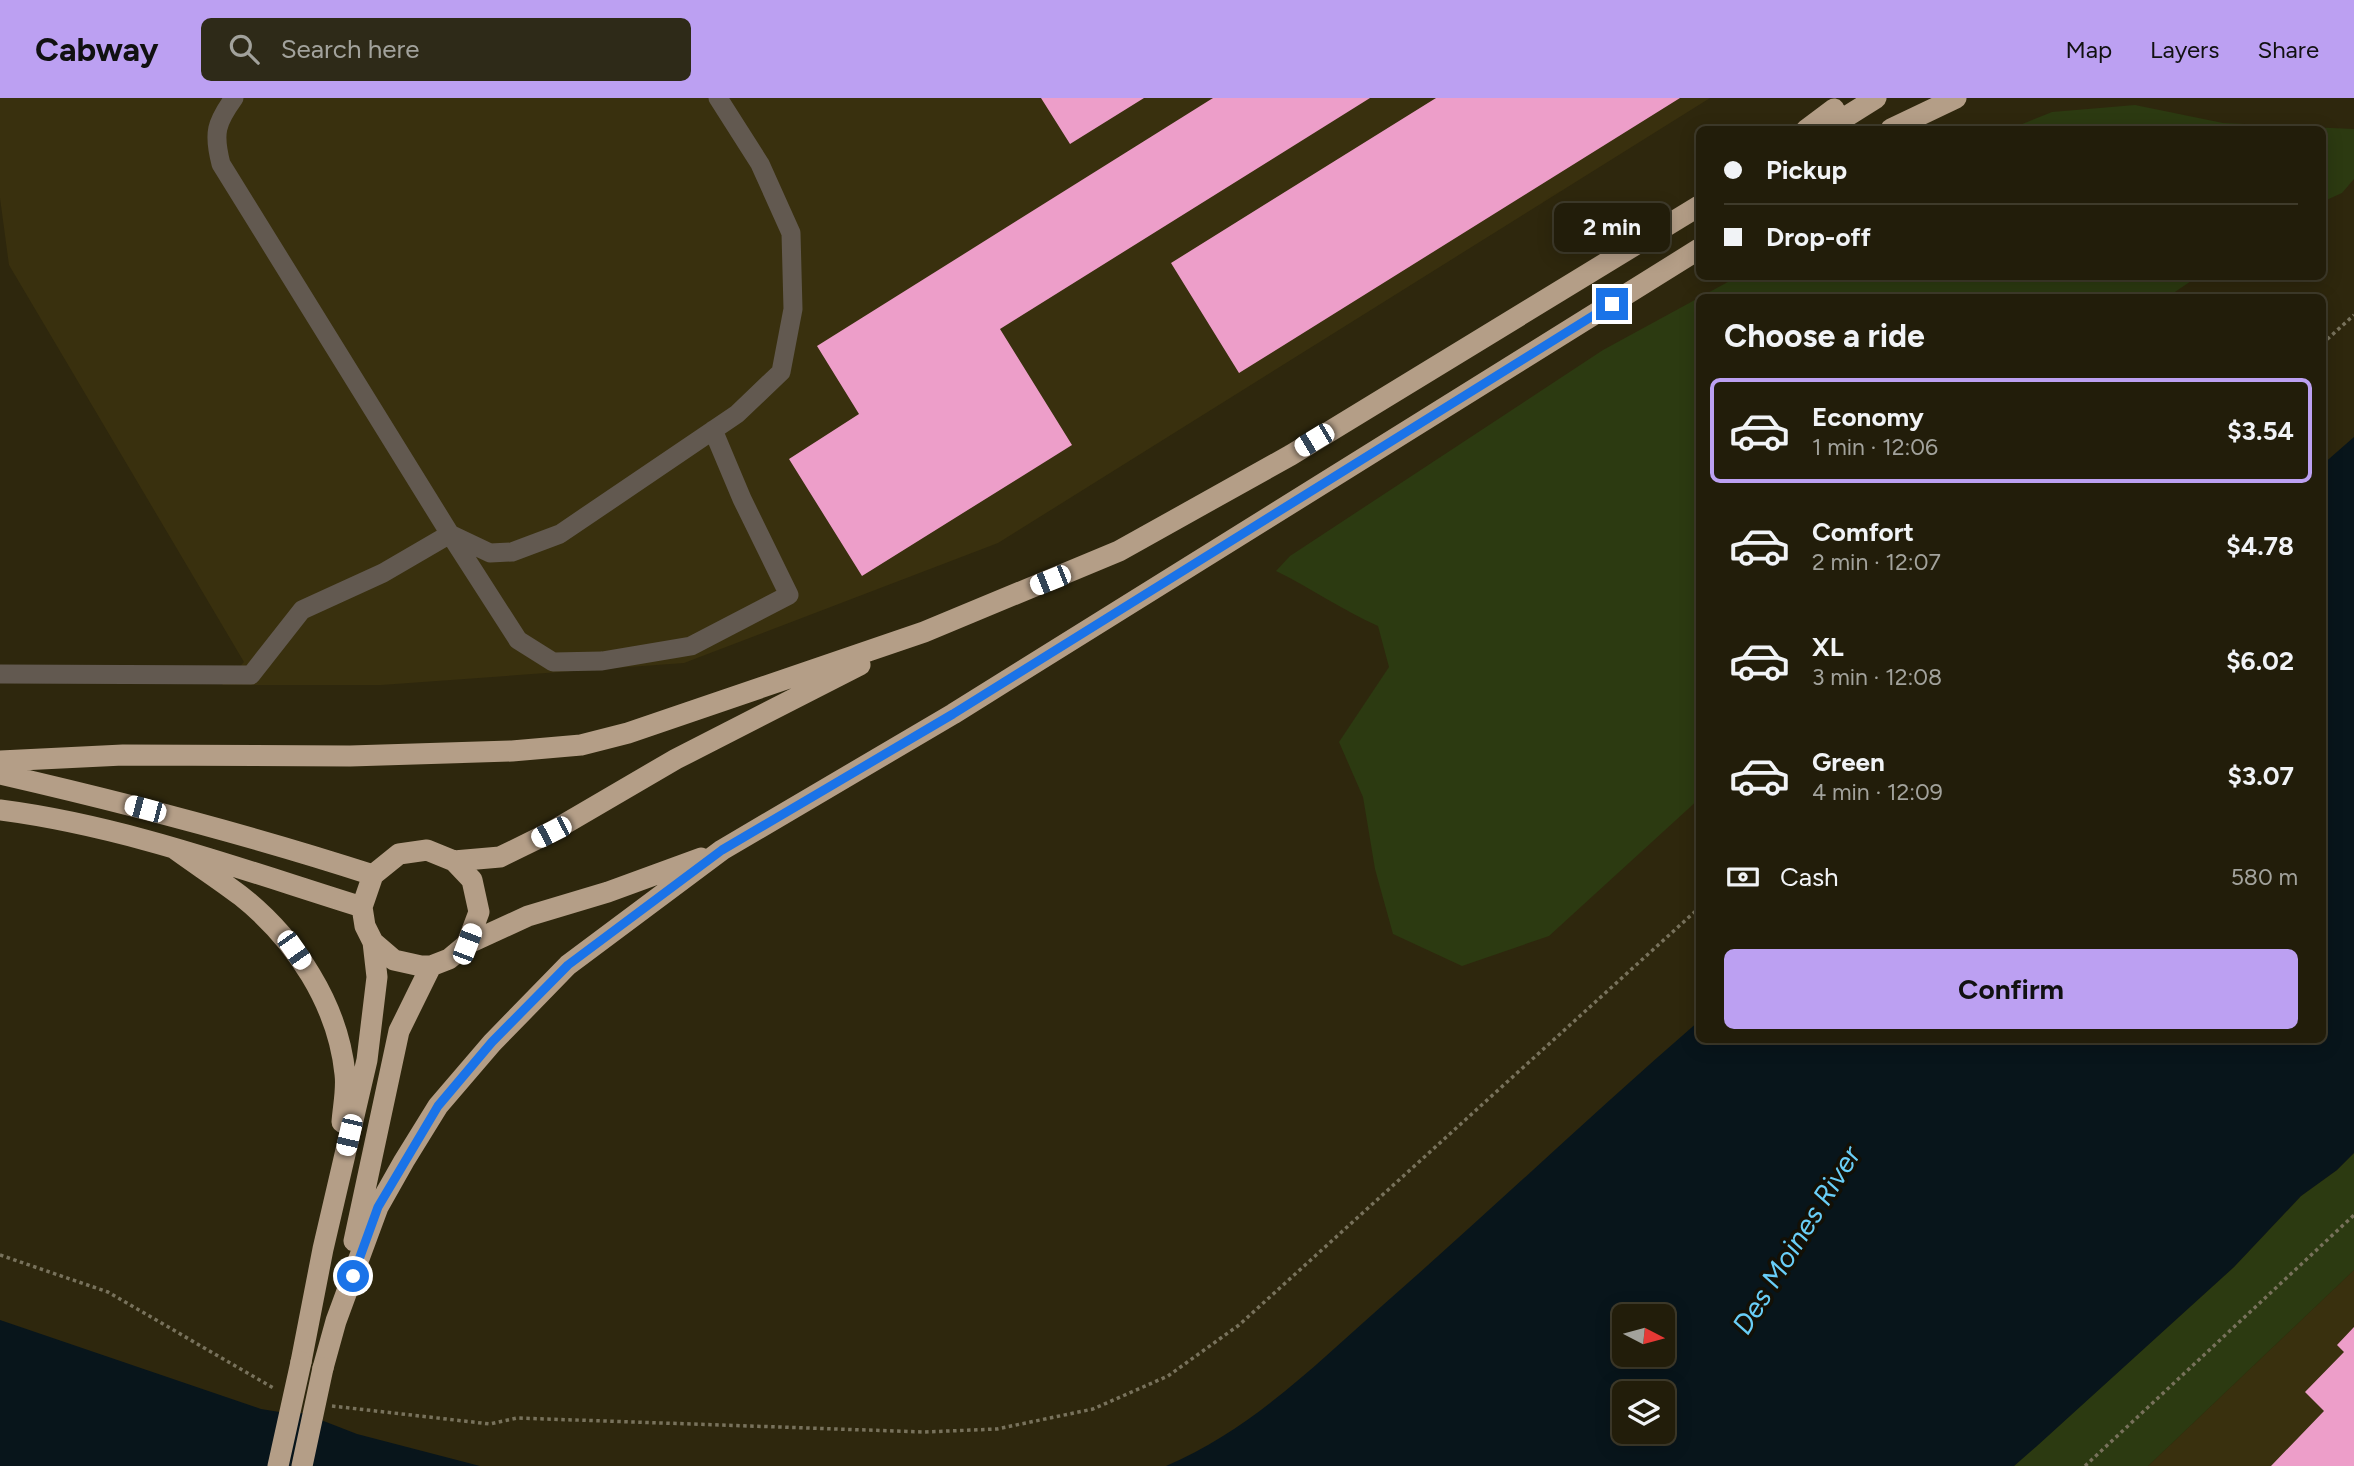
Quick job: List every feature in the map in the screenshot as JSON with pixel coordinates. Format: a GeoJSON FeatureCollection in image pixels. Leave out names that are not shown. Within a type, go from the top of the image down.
{"type":"FeatureCollection","features":[{"type":"Feature","properties":{"kind":"highway"},"geometry":{"type":"LineString","coordinates":[[1812,126],[1850,98]]}},
{"type":"Feature","properties":{"kind":"highway"},"geometry":{"type":"LineString","coordinates":[[1831,126],[1876,98]]}},
{"type":"Feature","properties":{"kind":"highway"},"geometry":{"type":"LineString","coordinates":[[1895,126],[1941,98]]}},
{"type":"Feature","properties":{"kind":"highway"},"geometry":{"type":"LineString","coordinates":[[1896,126],[1956,98]]}},
{"type":"Feature","properties":{"kind":"highway"},"geometry":{"type":"LineString","coordinates":[[0,761],[123,755],[377,756],[512,751],[581,745],[628,733],[924,632],[1119,551],[1291,455],[1696,208]]}},
{"type":"Feature","properties":{"kind":"highway"},"geometry":{"type":"LineString","coordinates":[[336,1321],[378,1207],[438,1106],[492,1042],[568,965],[722,850],[953,714],[1696,251]]}},
{"type":"Feature","properties":{"kind":"highway"},"geometry":{"type":"LineString","coordinates":[[454,861],[500,857],[551,832],[676,759],[924,632]]}},
{"type":"Feature","properties":{"kind":"highway"},"geometry":{"type":"LineString","coordinates":[[0,774],[120,802],[316,856],[373,875]]}},
{"type":"Feature","properties":{"kind":"highway"},"geometry":{"type":"LineString","coordinates":[[0,810],[66,820],[114,831],[362,907]]}},
{"type":"Feature","properties":{"kind":"highway"},"geometry":{"type":"LineString","coordinates":[[175,849],[243,897],[285,937],[321,993],[337,1034],[345,1075],[337,1185]]}},
{"type":"Feature","properties":{"kind":"highway"},"geometry":{"type":"LineString","coordinates":[[278,1466],[337,1185],[367,1059],[377,977],[373,942],[365,926],[362,907],[373,875],[399,854],[427,850],[454,861],[472,880],[479,912],[467,944]]}},
{"type":"Feature","properties":{"kind":"highway"},"geometry":{"type":"LineString","coordinates":[[373,942],[394,960],[421,967],[431,966],[449,959],[467,944],[528,916],[608,892],[722,850]]}},
{"type":"Feature","properties":{"kind":"highway"},"geometry":{"type":"LineString","coordinates":[[302,1466],[399,1031],[431,966]]}},
{"type":"Feature","properties":{"kind":"lane"},"geometry":{"type":"LineString","coordinates":[[234,98],[220,117],[216,143],[220,163],[518,640],[552,662],[602,661],[691,646],[789,594],[742,499],[713,430]]}},
{"type":"Feature","properties":{"kind":"lane"},"geometry":{"type":"LineString","coordinates":[[450,534],[489,553],[512,552],[560,534],[737,414],[781,372],[793,309],[791,233],[760,164],[718,98]]}},
{"type":"Feature","properties":{"kind":"lane"},"geometry":{"type":"LineString","coordinates":[[0,674],[251,675],[302,610],[383,573],[450,534]]}},
{"type":"Feature","properties":{"kind":"path"},"geometry":{"type":"LineString","coordinates":[[2326,340],[2354,315]]}},
{"type":"Feature","properties":{"kind":"path"},"geometry":{"type":"LineString","coordinates":[[327,1405],[340,1409],[490,1424],[517,1418],[924,1432],[997,1429],[1093,1409],[1168,1376],[1239,1325],[1696,911]]}},
{"type":"Feature","properties":{"kind":"path"},"geometry":{"type":"LineString","coordinates":[[2085,1466],[2354,1215]]}},
{"type":"Feature","properties":{"kind":"path"},"geometry":{"type":"LineString","coordinates":[[0,1255],[108,1292],[276,1390]]}},
{"type":"Feature","properties":{"kind":"shaded area"},"geometry":{"type":"Polygon","coordinates":[[[0,98],[1710,98],[998,543],[684,663],[381,685],[222,685],[244,662],[9,265],[0,198],[0,98]]]}},
{"type":"Feature","properties":{"kind":"shaded area"},"geometry":{"type":"Polygon","coordinates":[[[2354,1270],[2354,1466],[2148,1466],[2354,1270]]]}},
{"type":"Feature","properties":{"kind":"green space"},"geometry":{"type":"Polygon","coordinates":[[[2135,105],[2223,123],[2288,126],[2017,126],[2052,112],[2135,105]]]}},
{"type":"Feature","properties":{"kind":"green space"},"geometry":{"type":"Polygon","coordinates":[[[2326,128],[2354,129],[2354,179],[2342,193],[2326,200],[2326,128]]]}},
{"type":"Feature","properties":{"kind":"green space"},"geometry":{"type":"Polygon","coordinates":[[[1731,280],[2193,280],[2172,294],[1706,294],[1731,280]]]}},
{"type":"Feature","properties":{"kind":"green space"},"geometry":{"type":"Polygon","coordinates":[[[1696,299],[1696,802],[1549,936],[1462,966],[1393,934],[1375,869],[1363,797],[1339,742],[1389,667],[1378,626],[1276,571],[1290,556],[1603,350],[1696,299]]]}},
{"type":"Feature","properties":{"kind":"green space"},"geometry":{"type":"Polygon","coordinates":[[[2354,1153],[2354,1270],[2148,1466],[2014,1466],[2234,1267],[2301,1196],[2337,1170],[2354,1153]]]}},
{"type":"Feature","properties":{"kind":"water","name":"Des Moines River"},"geometry":{"type":"Polygon","coordinates":[[[2354,437],[2354,1153],[2337,1170],[2301,1196],[2234,1267],[2037,1446],[2014,1466],[1166,1466],[1197,1451],[1254,1415],[1307,1373],[1696,1024],[1696,1043],[2326,1043],[2326,462],[2354,437]]]}},
{"type":"Feature","properties":{"kind":"water"},"geometry":{"type":"Polygon","coordinates":[[[0,1320],[261,1409],[303,1413],[357,1434],[480,1466],[0,1466],[0,1320]]]}},
{"type":"Feature","properties":{"kind":"building"},"geometry":{"type":"Polygon","coordinates":[[[1041,98],[1144,98],[1070,144],[1041,98]]]}},
{"type":"Feature","properties":{"kind":"building"},"geometry":{"type":"Polygon","coordinates":[[[1213,98],[1370,98],[1000,329],[1072,445],[862,576],[789,459],[859,414],[817,346],[1213,98]]]}},
{"type":"Feature","properties":{"kind":"building"},"geometry":{"type":"Polygon","coordinates":[[[1436,98],[1680,98],[1239,373],[1171,263],[1436,98]]]}},
{"type":"Feature","properties":{"kind":"building"},"geometry":{"type":"Polygon","coordinates":[[[2354,1327],[2354,1466],[2271,1466],[2324,1411],[2305,1392],[2344,1352],[2337,1345],[2354,1327]]]}},
{"type":"Feature","properties":{"kind":"route"},"geometry":{"type":"LineString","coordinates":[[353,1276],[378,1207],[438,1106],[492,1042],[568,965],[722,850],[953,714],[1612,304]]}}]}
